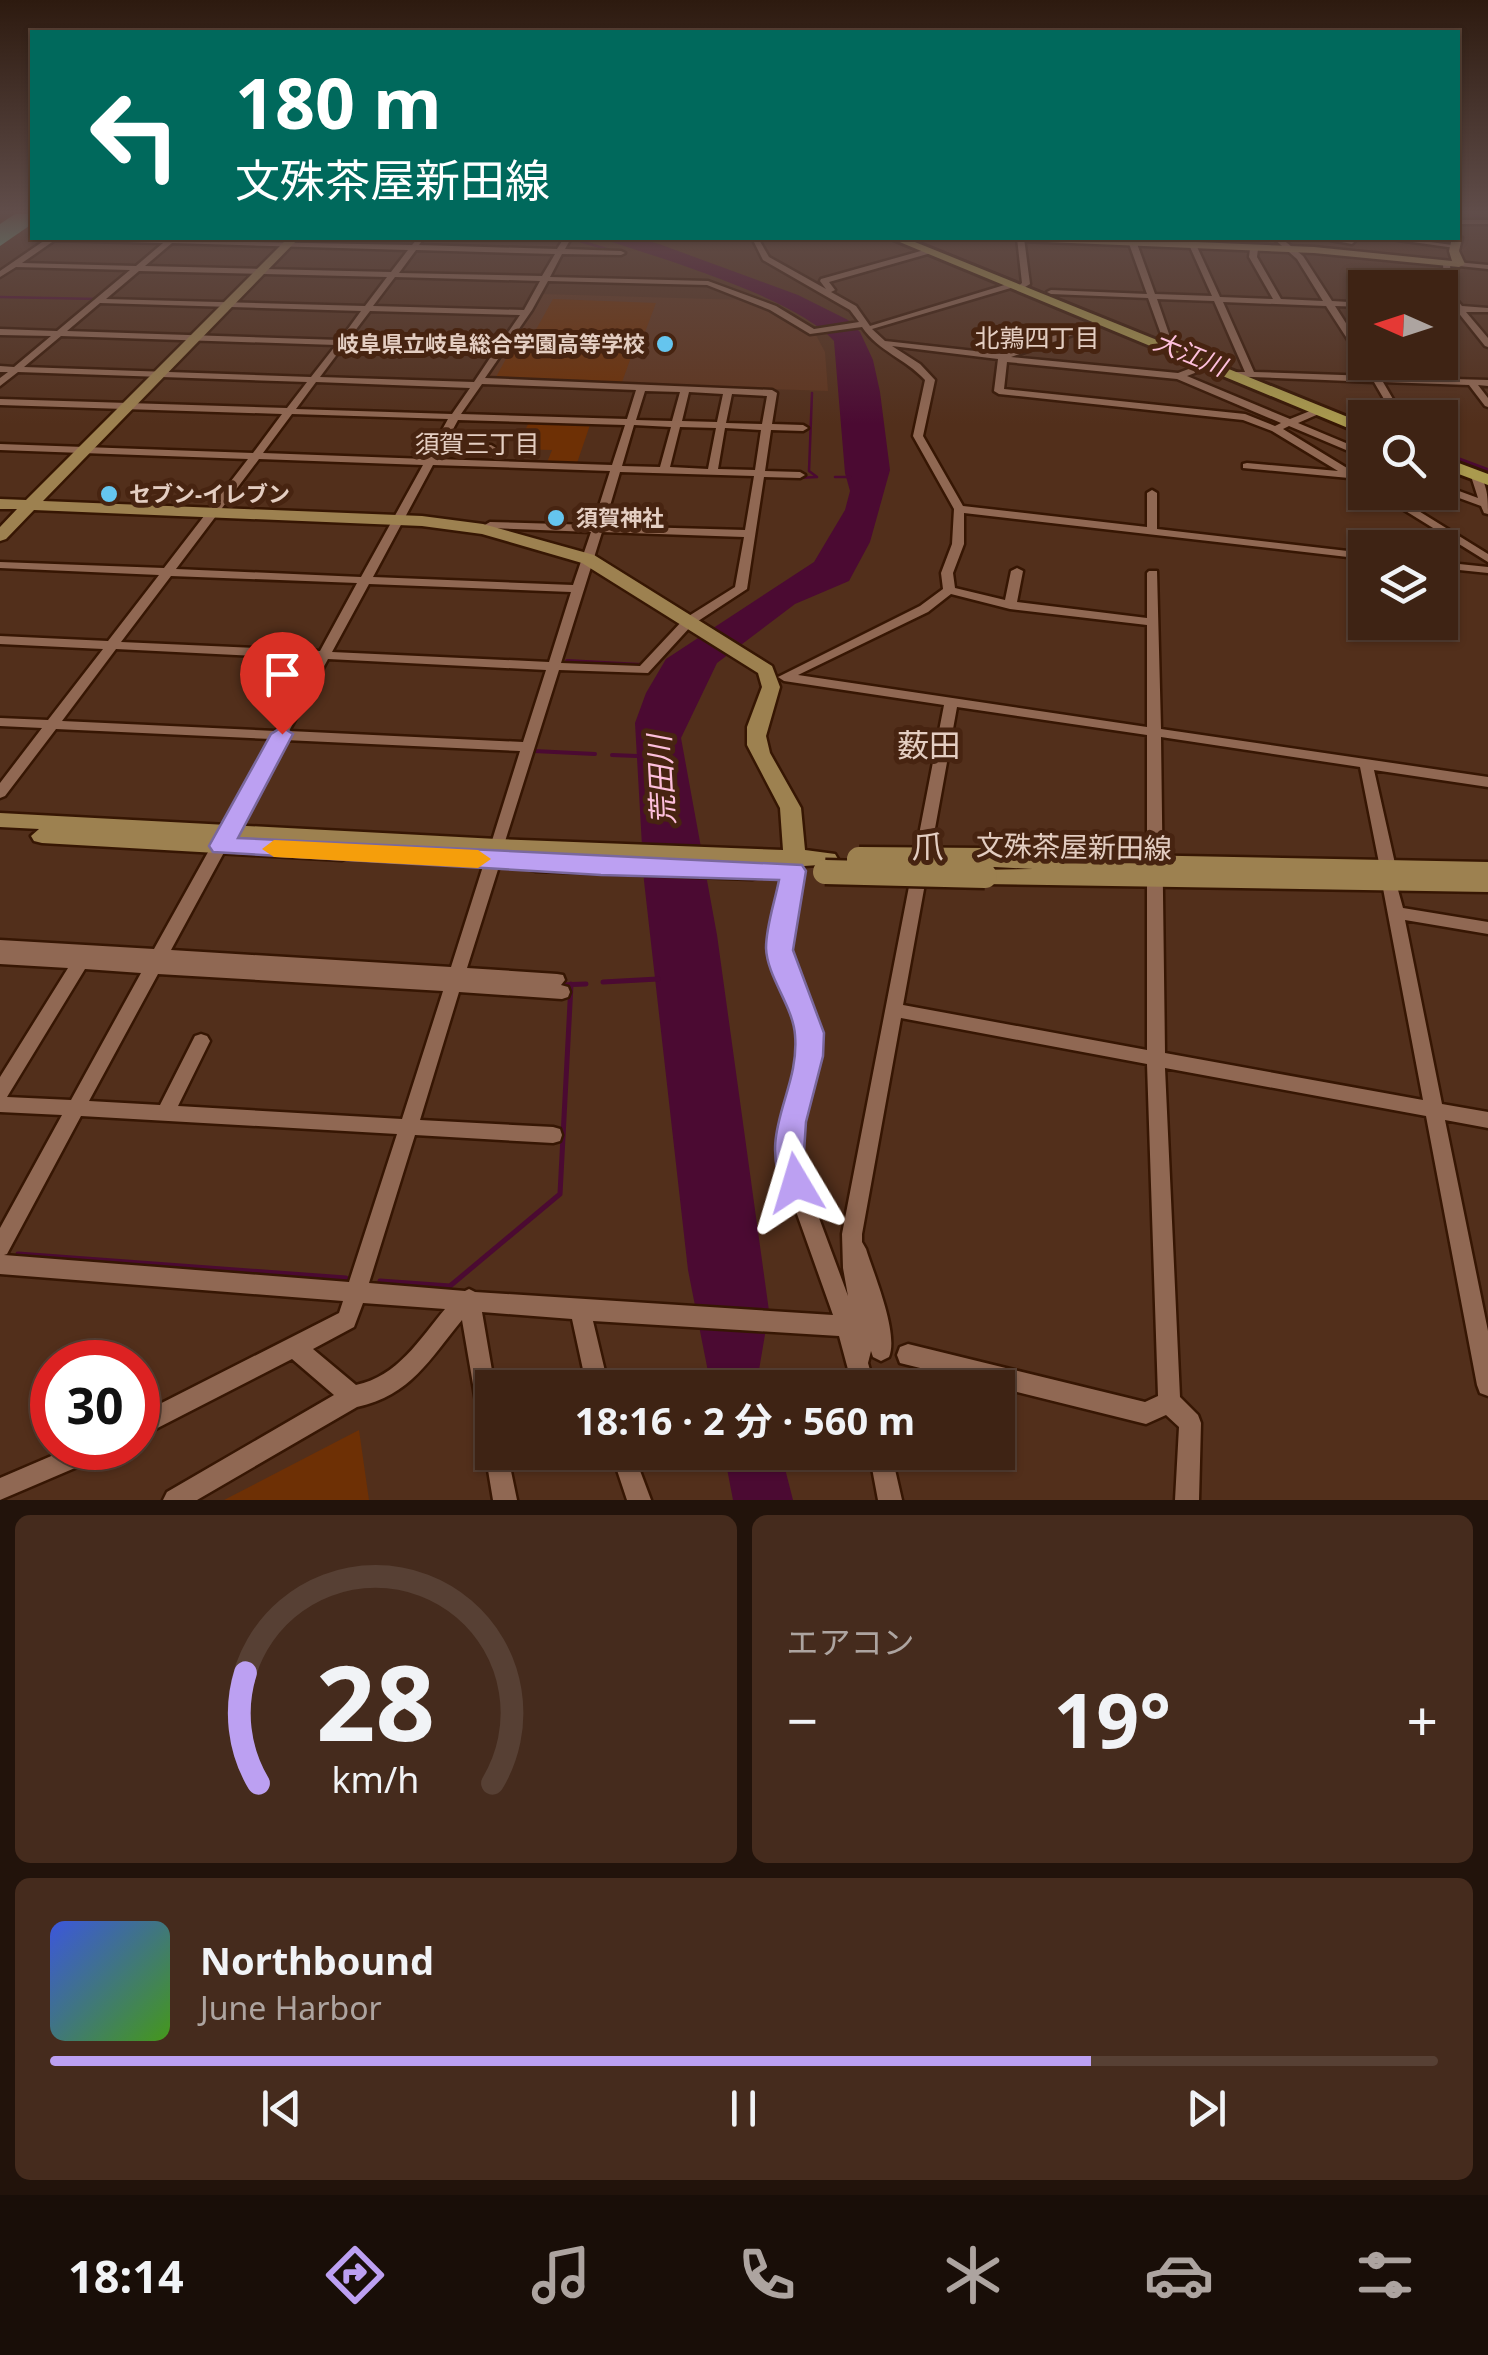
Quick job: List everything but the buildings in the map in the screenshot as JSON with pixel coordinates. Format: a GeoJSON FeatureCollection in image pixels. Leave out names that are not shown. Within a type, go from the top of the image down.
{"type":"FeatureCollection","features":[{"type":"Feature","properties":{"kind":"main road"},"geometry":{"type":"LineString","coordinates":[[0,536],[248,284]]}},
{"type":"Feature","properties":{"kind":"main road"},"geometry":{"type":"LineString","coordinates":[[1015,284],[1207,365],[1238,373],[1348,423]]}},
{"type":"Feature","properties":{"kind":"main road"},"geometry":{"type":"LineString","coordinates":[[1458,468],[1482,478]]}},
{"type":"Feature","properties":{"kind":"main road"},"geometry":{"type":"LineString","coordinates":[[0,504],[399,520],[483,529],[588,560],[779,678],[757,722],[756,738],[788,801],[794,827],[793,864]]}},
{"type":"Feature","properties":{"kind":"main road","name":"文殊茶屋新田線"},"geometry":{"type":"LineString","coordinates":[[0,820],[226,839],[600,859],[1389,875],[1488,884]]}},
{"type":"Feature","properties":{"kind":"main road","name":"文殊茶屋新田線"},"geometry":{"type":"LineString","coordinates":[[0,833],[226,839]]}},
{"type":"Feature","properties":{"kind":"main road","name":"文殊茶屋新田線"},"geometry":{"type":"LineString","coordinates":[[1389,875],[1488,870]]}},
{"type":"Feature","properties":{"kind":"street"},"geometry":{"type":"LineString","coordinates":[[0,383],[7,371],[118,284]]}},
{"type":"Feature","properties":{"kind":"street"},"geometry":{"type":"LineString","coordinates":[[0,793],[385,284]]}},
{"type":"Feature","properties":{"kind":"street"},"geometry":{"type":"LineString","coordinates":[[0,1247],[454,416],[543,284]]}},
{"type":"Feature","properties":{"kind":"street"},"geometry":{"type":"LineString","coordinates":[[711,284],[773,308],[816,332],[866,327],[1020,286]]}},
{"type":"Feature","properties":{"kind":"street"},"geometry":{"type":"LineString","coordinates":[[814,284],[853,308],[866,327],[930,380],[918,436],[960,510],[958,544],[947,573],[948,590]]}},
{"type":"Feature","properties":{"kind":"street"},"geometry":{"type":"LineString","coordinates":[[826,284],[838,297]]}},
{"type":"Feature","properties":{"kind":"street"},"geometry":{"type":"LineString","coordinates":[[827,284],[865,312],[866,327]]}},
{"type":"Feature","properties":{"kind":"street"},"geometry":{"type":"LineString","coordinates":[[1148,284],[1166,336]]}},
{"type":"Feature","properties":{"kind":"street"},"geometry":{"type":"LineString","coordinates":[[1211,284],[1238,373],[1348,377]]}},
{"type":"Feature","properties":{"kind":"street"},"geometry":{"type":"LineString","coordinates":[[1268,284],[1278,301]]}},
{"type":"Feature","properties":{"kind":"street"},"geometry":{"type":"LineString","coordinates":[[1316,284],[1348,332]]}},
{"type":"Feature","properties":{"kind":"street"},"geometry":{"type":"LineString","coordinates":[[1447,284],[1446,289],[1488,344]]}},
{"type":"Feature","properties":{"kind":"street"},"geometry":{"type":"LineString","coordinates":[[1051,292],[1348,305]]}},
{"type":"Feature","properties":{"kind":"street"},"geometry":{"type":"LineString","coordinates":[[100,300],[527,312]]}},
{"type":"Feature","properties":{"kind":"street"},"geometry":{"type":"LineString","coordinates":[[1459,308],[1488,310]]}},
{"type":"Feature","properties":{"kind":"street"},"geometry":{"type":"LineString","coordinates":[[1004,358],[1101,322]]}},
{"type":"Feature","properties":{"kind":"street"},"geometry":{"type":"LineString","coordinates":[[866,327],[892,345],[1179,376],[1348,448]]}},
{"type":"Feature","properties":{"kind":"street"},"geometry":{"type":"LineString","coordinates":[[0,332],[504,347]]}},
{"type":"Feature","properties":{"kind":"street"},"geometry":{"type":"LineString","coordinates":[[1004,358],[999,391],[1245,416],[1275,429],[1348,473]]}},
{"type":"Feature","properties":{"kind":"street"},"geometry":{"type":"LineString","coordinates":[[1179,376],[1207,365]]}},
{"type":"Feature","properties":{"kind":"street"},"geometry":{"type":"LineString","coordinates":[[0,640],[643,670],[691,623],[741,590],[772,393],[642,386],[7,371]]}},
{"type":"Feature","properties":{"kind":"street"},"geometry":{"type":"LineString","coordinates":[[1424,380],[1488,383]]}},
{"type":"Feature","properties":{"kind":"street"},"geometry":{"type":"LineString","coordinates":[[1471,382],[1488,404]]}},
{"type":"Feature","properties":{"kind":"street"},"geometry":{"type":"LineString","coordinates":[[160,1416],[347,1320],[642,386]]}},
{"type":"Feature","properties":{"kind":"street"},"geometry":{"type":"LineString","coordinates":[[664,470],[686,388]]}},
{"type":"Feature","properties":{"kind":"street"},"geometry":{"type":"LineString","coordinates":[[712,472],[728,390]]}},
{"type":"Feature","properties":{"kind":"street"},"geometry":{"type":"LineString","coordinates":[[0,402],[803,428]]}},
{"type":"Feature","properties":{"kind":"street"},"geometry":{"type":"LineString","coordinates":[[1275,429],[1318,411]]}},
{"type":"Feature","properties":{"kind":"street"},"geometry":{"type":"LineString","coordinates":[[438,447],[491,448]]}},
{"type":"Feature","properties":{"kind":"street"},"geometry":{"type":"LineString","coordinates":[[0,450],[800,475]]}},
{"type":"Feature","properties":{"kind":"street"},"geometry":{"type":"LineString","coordinates":[[1247,466],[1348,475]]}},
{"type":"Feature","properties":{"kind":"street"},"geometry":{"type":"LineString","coordinates":[[616,471],[760,476]]}},
{"type":"Feature","properties":{"kind":"street"},"geometry":{"type":"LineString","coordinates":[[1482,478],[1487,508]]}},
{"type":"Feature","properties":{"kind":"street"},"geometry":{"type":"LineString","coordinates":[[1152,493],[1152,531]]}},
{"type":"Feature","properties":{"kind":"street"},"geometry":{"type":"LineString","coordinates":[[1458,494],[1487,508]]}},
{"type":"Feature","properties":{"kind":"street"},"geometry":{"type":"LineString","coordinates":[[960,510],[1348,554]]}},
{"type":"Feature","properties":{"kind":"street"},"geometry":{"type":"LineString","coordinates":[[1409,510],[1488,558]]}},
{"type":"Feature","properties":{"kind":"street"},"geometry":{"type":"LineString","coordinates":[[483,529],[490,525],[750,534]]}},
{"type":"Feature","properties":{"kind":"street"},"geometry":{"type":"LineString","coordinates":[[1458,566],[1488,570]]}},
{"type":"Feature","properties":{"kind":"street"},"geometry":{"type":"LineString","coordinates":[[0,568],[578,591]]}},
{"type":"Feature","properties":{"kind":"street"},"geometry":{"type":"LineString","coordinates":[[1010,605],[1017,571]]}},
{"type":"Feature","properties":{"kind":"street"},"geometry":{"type":"LineString","coordinates":[[1153,573],[1156,1057],[1169,1402],[1190,1423],[1187,1500]]}},
{"type":"Feature","properties":{"kind":"street"},"geometry":{"type":"LineString","coordinates":[[948,590],[1010,605],[1153,622]]}},
{"type":"Feature","properties":{"kind":"street"},"geometry":{"type":"LineString","coordinates":[[779,678],[924,609],[948,590]]}},
{"type":"Feature","properties":{"kind":"street"},"geometry":{"type":"LineString","coordinates":[[779,678],[1488,782]]}},
{"type":"Feature","properties":{"kind":"street"},"geometry":{"type":"LineString","coordinates":[[857,1363],[866,1336],[850,1258],[852,1234],[951,704]]}},
{"type":"Feature","properties":{"kind":"street"},"geometry":{"type":"LineString","coordinates":[[0,722],[49,728],[528,751]]}},
{"type":"Feature","properties":{"kind":"street"},"geometry":{"type":"LineString","coordinates":[[0,730],[49,728]]}},
{"type":"Feature","properties":{"kind":"street"},"geometry":{"type":"LineString","coordinates":[[1366,764],[1488,1385]]}},
{"type":"Feature","properties":{"kind":"street"},"geometry":{"type":"LineString","coordinates":[[793,864],[779,950],[810,1033],[809,1056],[791,1122],[788,1152],[836,1326],[859,1370]]}},
{"type":"Feature","properties":{"kind":"street"},"geometry":{"type":"LineString","coordinates":[[1396,912],[1488,928]]}},
{"type":"Feature","properties":{"kind":"street"},"geometry":{"type":"LineString","coordinates":[[0,946],[158,961],[560,986]]}},
{"type":"Feature","properties":{"kind":"street"},"geometry":{"type":"LineString","coordinates":[[0,958],[158,961]]}},
{"type":"Feature","properties":{"kind":"street"},"geometry":{"type":"LineString","coordinates":[[0,1094],[81,962]]}},
{"type":"Feature","properties":{"kind":"street"},"geometry":{"type":"LineString","coordinates":[[894,1010],[1488,1120]]}},
{"type":"Feature","properties":{"kind":"street"},"geometry":{"type":"LineString","coordinates":[[165,1114],[201,1040]]}},
{"type":"Feature","properties":{"kind":"street"},"geometry":{"type":"LineString","coordinates":[[0,1104],[409,1130],[553,1135]]}},
{"type":"Feature","properties":{"kind":"street"},"geometry":{"type":"LineString","coordinates":[[852,1234],[881,1333],[882,1350]]}},
{"type":"Feature","properties":{"kind":"street"},"geometry":{"type":"LineString","coordinates":[[0,1264],[836,1326]]}},
{"type":"Feature","properties":{"kind":"street"},"geometry":{"type":"LineString","coordinates":[[175,1500],[353,1397],[379,1395],[411,1369],[446,1319],[469,1298]]}},
{"type":"Feature","properties":{"kind":"street"},"geometry":{"type":"LineString","coordinates":[[469,1298],[481,1370]]}},
{"type":"Feature","properties":{"kind":"street"},"geometry":{"type":"LineString","coordinates":[[587,1310],[595,1370]]}},
{"type":"Feature","properties":{"kind":"street"},"geometry":{"type":"LineString","coordinates":[[294,1347],[353,1397]]}},
{"type":"Feature","properties":{"kind":"street"},"geometry":{"type":"LineString","coordinates":[[908,1355],[1146,1414],[1169,1402]]}},
{"type":"Feature","properties":{"kind":"street"},"geometry":{"type":"LineString","coordinates":[[0,1490],[46,1470]]}},
{"type":"Feature","properties":{"kind":"street"},"geometry":{"type":"LineString","coordinates":[[499,1470],[505,1500]]}},
{"type":"Feature","properties":{"kind":"street"},"geometry":{"type":"LineString","coordinates":[[628,1470],[639,1500]]}},
{"type":"Feature","properties":{"kind":"street"},"geometry":{"type":"LineString","coordinates":[[884,1470],[890,1500]]}},
{"type":"Feature","properties":{"kind":"shaded area","name":"岐阜県立岐阜総合学園高等学校"},"geometry":{"type":"Polygon","coordinates":[[[542,294],[746,300],[768,307],[816,335],[825,352],[828,391],[487,380],[542,294]]]}},
{"type":"Feature","properties":{"kind":"shaded area"},"geometry":{"type":"Polygon","coordinates":[[[553,299],[656,303],[639,348],[513,344],[517,336],[540,336],[533,335],[553,299]]]}},
{"type":"Feature","properties":{"kind":"shaded area"},"geometry":{"type":"Polygon","coordinates":[[[513,346],[634,349],[622,382],[496,377],[513,346]]]}},
{"type":"Feature","properties":{"kind":"shaded area"},"geometry":{"type":"Polygon","coordinates":[[[530,420],[591,422],[576,466],[546,465],[552,450],[516,449],[530,420]]]}},
{"type":"Feature","properties":{"kind":"shaded area"},"geometry":{"type":"Polygon","coordinates":[[[359,1430],[369,1500],[224,1500],[359,1430]]]}},
{"type":"Feature","properties":{"kind":"water","name":"荒田川"},"geometry":{"type":"Polygon","coordinates":[[[732,284],[768,284],[798,295],[848,320],[860,332],[873,360],[880,392],[890,470],[870,542],[849,581],[795,604],[717,663],[681,738],[717,935],[769,1311],[759,1370],[708,1370],[688,1270],[644,881],[635,723],[646,693],[666,659],[814,562],[845,510],[850,491],[845,473],[834,341],[789,309],[732,284]]]}},
{"type":"Feature","properties":{"kind":"water"},"geometry":{"type":"Polygon","coordinates":[[[727,1470],[785,1470],[793,1500],[733,1500],[727,1470]]]}},
{"type":"Feature","properties":{"kind":"waterway"},"geometry":{"type":"LineString","coordinates":[[524,309],[538,284]]}},
{"type":"Feature","properties":{"kind":"waterway","name":"大江川"},"geometry":{"type":"LineString","coordinates":[[1018,284],[1262,383]]}},
{"type":"Feature","properties":{"kind":"waterway"},"geometry":{"type":"LineString","coordinates":[[0,297],[98,299]]}},
{"type":"Feature","properties":{"kind":"waterway"},"geometry":{"type":"LineString","coordinates":[[797,478],[817,477],[809,471],[812,393]]}},
{"type":"Feature","properties":{"kind":"waterway","name":"大江川"},"geometry":{"type":"LineString","coordinates":[[1458,462],[1488,474]]}},
{"type":"Feature","properties":{"kind":"waterway"},"geometry":{"type":"LineString","coordinates":[[443,465],[454,466]]}},
{"type":"Feature","properties":{"kind":"waterway"},"geometry":{"type":"LineString","coordinates":[[475,467],[610,471]]}},
{"type":"Feature","properties":{"kind":"waterway"},"geometry":{"type":"LineString","coordinates":[[704,474],[755,476]]}},
{"type":"Feature","properties":{"kind":"waterway"},"geometry":{"type":"LineString","coordinates":[[835,477],[850,477]]}},
{"type":"Feature","properties":{"kind":"waterway"},"geometry":{"type":"LineString","coordinates":[[567,661],[642,665]]}},
{"type":"Feature","properties":{"kind":"waterway"},"geometry":{"type":"LineString","coordinates":[[534,751],[595,754]]}},
{"type":"Feature","properties":{"kind":"waterway","name":"荒田川"},"geometry":{"type":"LineString","coordinates":[[612,755],[637,756]]}},
{"type":"Feature","properties":{"kind":"waterway"},"geometry":{"type":"LineString","coordinates":[[603,982],[658,979]]}},
{"type":"Feature","properties":{"kind":"waterway"},"geometry":{"type":"LineString","coordinates":[[571,985],[586,984]]}},
{"type":"Feature","properties":{"kind":"waterway"},"geometry":{"type":"LineString","coordinates":[[558,985],[571,985]]}},
{"type":"Feature","properties":{"kind":"waterway"},"geometry":{"type":"LineString","coordinates":[[380,1281],[450,1286],[560,1194],[571,985]]}},
{"type":"Feature","properties":{"kind":"waterway"},"geometry":{"type":"LineString","coordinates":[[18,1254],[346,1278]]}},
{"type":"Feature","properties":{"kind":"slow traffic"},"geometry":{"type":"LineString","coordinates":[[274,849],[478,859]]}},
{"type":"Feature","properties":{"kind":"place","name":"岐阜県立岐阜総合学園高等学校"},"geometry":{"type":"Point","coordinates":[665,344]}},
{"type":"Feature","properties":{"kind":"place","name":"セブン-イレブン"},"geometry":{"type":"Point","coordinates":[109,494]}},
{"type":"Feature","properties":{"kind":"place","name":"須賀神社"},"geometry":{"type":"Point","coordinates":[556,518]}},
{"type":"Feature","properties":{"kind":"district","name":"北鶉四丁目"},"geometry":{"type":"Point","coordinates":[1037,338]}},
{"type":"Feature","properties":{"kind":"district","name":"須賀三丁目"},"geometry":{"type":"Point","coordinates":[477,444]}},
{"type":"Feature","properties":{"kind":"district","name":"薮田"},"geometry":{"type":"Point","coordinates":[929,746]}},
{"type":"Feature","properties":{"kind":"district","name":"爪"},"geometry":{"type":"Point","coordinates":[928,847]}},
{"type":"Feature","properties":{"kind":"route"},"geometry":{"type":"LineString","coordinates":[[282,734],[222,846],[601,866],[793,871],[792,894],[779,950],[810,1033],[809,1056],[791,1122],[788,1152],[796,1183]]}}]}
